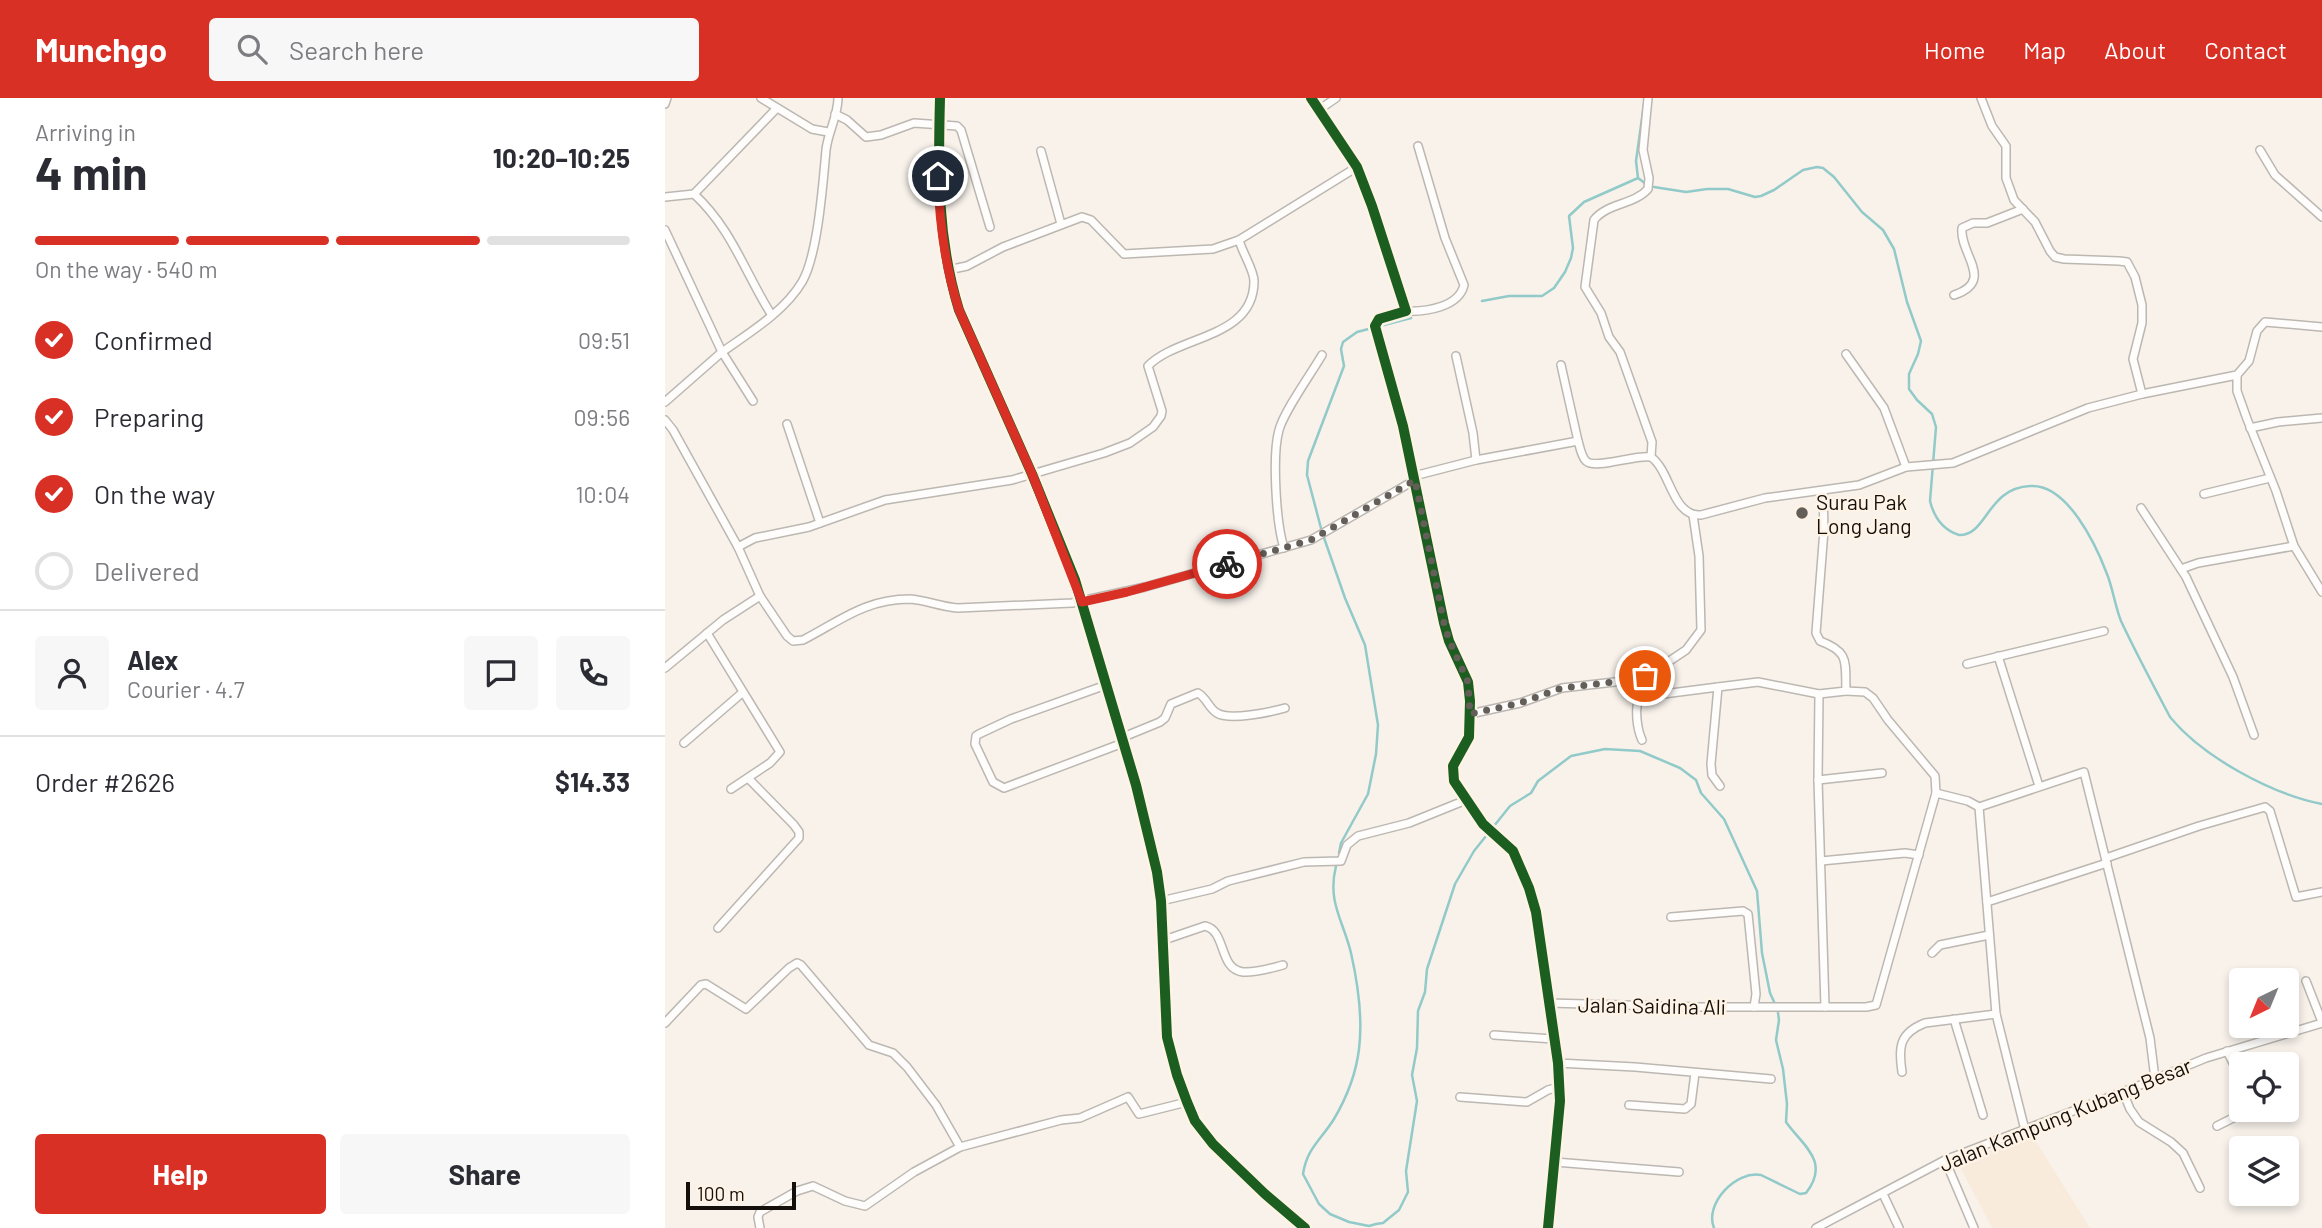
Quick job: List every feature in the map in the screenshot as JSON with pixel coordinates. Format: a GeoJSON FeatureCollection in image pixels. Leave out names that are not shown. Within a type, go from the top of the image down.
{"type":"FeatureCollection","features":[{"type":"Feature","properties":{"kind":"street"},"geometry":{"type":"LineString","coordinates":[[665,104],[667,98]]}},
{"type":"Feature","properties":{"kind":"street"},"geometry":{"type":"LineString","coordinates":[[761,98],[812,129],[828,132]]}},
{"type":"Feature","properties":{"kind":"street"},"geometry":{"type":"LineString","coordinates":[[665,402],[793,294],[807,272],[820,208],[828,132],[838,98]]}},
{"type":"Feature","properties":{"kind":"street"},"geometry":{"type":"LineString","coordinates":[[940,98],[940,219],[948,270],[962,318],[1032,474],[1082,602],[1145,819],[1161,901],[1167,1037],[1187,1102],[1195,1121],[1213,1144],[1305,1228]]}},
{"type":"Feature","properties":{"kind":"street"},"geometry":{"type":"LineString","coordinates":[[1311,98],[1357,167],[1406,312]]}},
{"type":"Feature","properties":{"kind":"street"},"geometry":{"type":"LineString","coordinates":[[1320,110],[1336,98]]}},
{"type":"Feature","properties":{"kind":"street"},"geometry":{"type":"LineString","coordinates":[[1648,98],[1643,150],[1649,178],[1648,189],[1641,195],[1603,211],[1594,220],[1585,281],[1589,294],[1601,313],[1609,337],[1620,352],[1652,442],[1651,457]]}},
{"type":"Feature","properties":{"kind":"street"},"geometry":{"type":"LineString","coordinates":[[1981,98],[1992,126],[2006,146],[2007,178],[2014,200],[2035,222],[2055,257],[2127,262],[2131,267],[2142,305],[2142,323],[2133,359],[2142,394]]}},
{"type":"Feature","properties":{"kind":"street"},"geometry":{"type":"LineString","coordinates":[[665,197],[694,194],[776,109]]}},
{"type":"Feature","properties":{"kind":"street"},"geometry":{"type":"LineString","coordinates":[[835,114],[848,120],[866,137],[881,135],[910,123],[954,125],[961,130],[991,227]]}},
{"type":"Feature","properties":{"kind":"street"},"geometry":{"type":"LineString","coordinates":[[1418,146],[1445,238],[1464,285],[1461,295],[1454,303],[1382,318],[1376,327],[1415,478],[1444,623],[1468,682],[1469,737],[1453,766],[1454,781],[1488,830],[1513,851],[1529,888],[1538,923],[1560,1101],[1548,1228]]}},
{"type":"Feature","properties":{"kind":"street"},"geometry":{"type":"LineString","coordinates":[[2260,150],[2275,175],[2322,217]]}},
{"type":"Feature","properties":{"kind":"street"},"geometry":{"type":"LineString","coordinates":[[1041,151],[1061,224]]}},
{"type":"Feature","properties":{"kind":"street"},"geometry":{"type":"LineString","coordinates":[[948,270],[967,266],[1003,247],[1061,224],[1087,218],[1124,254],[1213,249],[1239,240],[1357,167]]}},
{"type":"Feature","properties":{"kind":"street"},"geometry":{"type":"LineString","coordinates":[[694,194],[728,235],[743,259],[756,291],[771,314]]}},
{"type":"Feature","properties":{"kind":"street"},"geometry":{"type":"LineString","coordinates":[[1954,295],[1968,288],[1975,275],[1962,228],[1973,223],[1987,223],[2023,209]]}},
{"type":"Feature","properties":{"kind":"street"},"geometry":{"type":"LineString","coordinates":[[665,230],[722,352],[753,401]]}},
{"type":"Feature","properties":{"kind":"street"},"geometry":{"type":"LineString","coordinates":[[738,547],[755,538],[820,523],[885,500],[1012,480],[1118,448],[1141,436],[1158,423],[1162,411],[1148,366],[1167,352],[1209,336],[1246,310],[1250,302],[1253,275],[1239,240]]}},
{"type":"Feature","properties":{"kind":"street"},"geometry":{"type":"LineString","coordinates":[[1562,365],[1583,457],[1587,462],[1594,466],[1639,456],[1651,457],[1663,469],[1683,510],[1693,515],[1765,498],[1859,485],[1906,467],[1940,466],[1968,458],[2076,412],[2142,394],[2237,375],[2249,361],[2257,331],[2265,322],[2322,327]]}},
{"type":"Feature","properties":{"kind":"street"},"geometry":{"type":"LineString","coordinates":[[1846,354],[1884,408],[1906,467]]}},
{"type":"Feature","properties":{"kind":"street"},"geometry":{"type":"LineString","coordinates":[[1285,548],[1280,534],[1276,474],[1278,432],[1322,355]]}},
{"type":"Feature","properties":{"kind":"street"},"geometry":{"type":"LineString","coordinates":[[1456,355],[1473,433],[1476,460]]}},
{"type":"Feature","properties":{"kind":"street"},"geometry":{"type":"LineString","coordinates":[[2237,375],[2237,391]]}},
{"type":"Feature","properties":{"kind":"street"},"geometry":{"type":"LineString","coordinates":[[2219,378],[2232,384],[2237,391],[2294,546],[2322,592]]}},
{"type":"Feature","properties":{"kind":"street"},"geometry":{"type":"LineString","coordinates":[[2250,428],[2322,418]]}},
{"type":"Feature","properties":{"kind":"street"},"geometry":{"type":"LineString","coordinates":[[665,420],[738,547],[760,596],[793,641],[803,640],[862,607],[898,601],[917,600],[958,608],[1082,602],[1127,592],[1311,540],[1415,478],[1476,460],[1579,441]]}},
{"type":"Feature","properties":{"kind":"street"},"geometry":{"type":"LineString","coordinates":[[787,424],[820,523]]}},
{"type":"Feature","properties":{"kind":"street"},"geometry":{"type":"LineString","coordinates":[[2204,494],[2270,478]]}},
{"type":"Feature","properties":{"kind":"street"},"geometry":{"type":"LineString","coordinates":[[1823,491],[1823,542],[1816,629],[1820,640],[1838,648],[1842,654],[1846,669],[1846,691]]}},
{"type":"Feature","properties":{"kind":"street"},"geometry":{"type":"LineString","coordinates":[[2141,508],[2181,569],[2234,677],[2254,735]]}},
{"type":"Feature","properties":{"kind":"street"},"geometry":{"type":"LineString","coordinates":[[1470,714],[1520,703],[1562,688],[1632,680],[1656,670],[1686,650],[1700,630],[1699,556],[1693,515]]}},
{"type":"Feature","properties":{"kind":"street"},"geometry":{"type":"LineString","coordinates":[[2181,569],[2198,563],[2294,546]]}},
{"type":"Feature","properties":{"kind":"street"},"geometry":{"type":"LineString","coordinates":[[665,668],[731,614],[760,596]]}},
{"type":"Feature","properties":{"kind":"street"},"geometry":{"type":"LineString","coordinates":[[1967,664],[2104,631]]}},
{"type":"Feature","properties":{"kind":"street"},"geometry":{"type":"LineString","coordinates":[[707,633],[779,752],[770,763],[730,789]]}},
{"type":"Feature","properties":{"kind":"street"},"geometry":{"type":"LineString","coordinates":[[1998,656],[2039,786]]}},
{"type":"Feature","properties":{"kind":"street"},"geometry":{"type":"LineString","coordinates":[[1642,740],[1639,734],[1637,704],[1640,697],[1758,682],[1819,694],[1865,692],[1873,698],[1935,776],[1936,793],[1919,855],[1905,853],[1821,861]]}},
{"type":"Feature","properties":{"kind":"street"},"geometry":{"type":"LineString","coordinates":[[1106,685],[976,736],[975,744],[993,782],[1004,788],[1122,741],[1164,719],[1171,704],[1198,693],[1207,700],[1214,712],[1226,717],[1285,708]]}},
{"type":"Feature","properties":{"kind":"street"},"geometry":{"type":"LineString","coordinates":[[1718,687],[1711,764],[1712,775],[1720,786]]}},
{"type":"Feature","properties":{"kind":"street"},"geometry":{"type":"LineString","coordinates":[[684,743],[742,693]]}},
{"type":"Feature","properties":{"kind":"street"},"geometry":{"type":"LineString","coordinates":[[1819,694],[1818,780],[1825,1007]]}},
{"type":"Feature","properties":{"kind":"street"},"geometry":{"type":"LineString","coordinates":[[1936,793],[1968,801],[1979,807],[2084,772],[2150,1038],[2155,1079]]}},
{"type":"Feature","properties":{"kind":"street"},"geometry":{"type":"LineString","coordinates":[[1818,780],[1882,774]]}},
{"type":"Feature","properties":{"kind":"street"},"geometry":{"type":"LineString","coordinates":[[718,928],[799,838],[799,832],[794,825],[748,778]]}},
{"type":"Feature","properties":{"kind":"street"},"geometry":{"type":"LineString","coordinates":[[1161,901],[1304,862],[1341,861],[1347,845],[1357,836],[1409,823],[1466,800]]}},
{"type":"Feature","properties":{"kind":"street"},"geometry":{"type":"LineString","coordinates":[[1979,807],[1996,1014],[2025,1130]]}},
{"type":"Feature","properties":{"kind":"street"},"geometry":{"type":"LineString","coordinates":[[1987,902],[2199,826],[2265,807],[2270,811],[2296,897],[2322,892]]}},
{"type":"Feature","properties":{"kind":"street","name":"Jalan Saidina Ali"},"geometry":{"type":"LineString","coordinates":[[1549,1003],[1754,1007],[1876,1005],[1919,855]]}},
{"type":"Feature","properties":{"kind":"street"},"geometry":{"type":"LineString","coordinates":[[1671,917],[1743,911],[1748,914],[1756,994],[1754,1007]]}},
{"type":"Feature","properties":{"kind":"street"},"geometry":{"type":"LineString","coordinates":[[1164,940],[1205,926],[1215,932],[1228,962],[1239,971],[1248,972],[1283,965]]}},
{"type":"Feature","properties":{"kind":"street"},"geometry":{"type":"LineString","coordinates":[[1933,953],[1940,945],[1989,934]]}},
{"type":"Feature","properties":{"kind":"street"},"geometry":{"type":"LineString","coordinates":[[665,1023],[701,985],[706,984],[746,1009],[797,963],[869,1045],[893,1053],[907,1067],[936,1105],[960,1147]]}},
{"type":"Feature","properties":{"kind":"street"},"geometry":{"type":"LineString","coordinates":[[2307,981],[2322,1022]]}},
{"type":"Feature","properties":{"kind":"street"},"geometry":{"type":"LineString","coordinates":[[1902,1072],[1903,1039],[1907,1032],[1925,1023],[1996,1014]]}},
{"type":"Feature","properties":{"kind":"street"},"geometry":{"type":"LineString","coordinates":[[1954,1019],[1983,1115]]}},
{"type":"Feature","properties":{"kind":"street","name":"Jalan Kampung Kubang Besar"},"geometry":{"type":"LineString","coordinates":[[1816,1228],[1945,1160],[2227,1051],[2322,1022]]}},
{"type":"Feature","properties":{"kind":"street"},"geometry":{"type":"LineString","coordinates":[[1494,1035],[1553,1038]]}},
{"type":"Feature","properties":{"kind":"street"},"geometry":{"type":"LineString","coordinates":[[2227,1051],[2229,1055]]}},
{"type":"Feature","properties":{"kind":"street"},"geometry":{"type":"LineString","coordinates":[[1557,1063],[1771,1079]]}},
{"type":"Feature","properties":{"kind":"street"},"geometry":{"type":"LineString","coordinates":[[1629,1105],[1685,1110],[1691,1104],[1695,1073]]}},
{"type":"Feature","properties":{"kind":"street"},"geometry":{"type":"LineString","coordinates":[[1460,1097],[1527,1102],[1559,1087]]}},
{"type":"Feature","properties":{"kind":"street"},"geometry":{"type":"LineString","coordinates":[[2123,1092],[2130,1110],[2139,1122],[2183,1153],[2200,1188]]}},
{"type":"Feature","properties":{"kind":"street"},"geometry":{"type":"LineString","coordinates":[[760,1228],[760,1212],[808,1186],[819,1187],[845,1201],[865,1206],[926,1165],[960,1147],[1062,1120],[1080,1118],[1128,1097],[1139,1114],[1187,1102]]}},
{"type":"Feature","properties":{"kind":"street"},"geometry":{"type":"LineString","coordinates":[[2217,1126],[2229,1120]]}},
{"type":"Feature","properties":{"kind":"street"},"geometry":{"type":"LineString","coordinates":[[1945,1160],[1974,1228]]}},
{"type":"Feature","properties":{"kind":"street"},"geometry":{"type":"LineString","coordinates":[[1555,1162],[1679,1172]]}},
{"type":"Feature","properties":{"kind":"street"},"geometry":{"type":"LineString","coordinates":[[1883,1194],[1899,1228]]}},
{"type":"Feature","properties":{"kind":"shaded area"},"geometry":{"type":"Polygon","coordinates":[[[2032,1135],[2090,1228],[1992,1228],[1958,1163],[2032,1135]]]}},
{"type":"Feature","properties":{"kind":"waterway"},"geometry":{"type":"LineString","coordinates":[[1644,104],[1636,161],[1638,178],[1646,184]]}},
{"type":"Feature","properties":{"kind":"waterway"},"geometry":{"type":"LineString","coordinates":[[1654,187],[1686,192],[1728,189],[1755,197],[1774,190],[1803,170],[1823,168],[1834,177],[1862,212],[1883,230],[1894,249],[1907,302],[1921,341],[1909,374],[1909,389],[1932,414],[1936,427],[1930,501],[1940,522],[1959,535],[1968,533],[1976,528],[1996,503],[2016,489],[2030,486],[2056,494],[2078,518],[2096,548],[2121,621],[2170,717],[2201,746],[2239,772],[2281,792],[2322,804]]}},
{"type":"Feature","properties":{"kind":"waterway"},"geometry":{"type":"LineString","coordinates":[[1482,301],[1509,296],[1542,296],[1554,288],[1571,258],[1573,248],[1569,216],[1584,202],[1638,178]]}},
{"type":"Feature","properties":{"kind":"waterway"},"geometry":{"type":"LineString","coordinates":[[1339,853],[1341,843],[1368,794],[1376,754],[1378,725],[1365,645],[1322,532],[1307,475],[1308,461],[1344,366],[1341,349],[1343,342],[1357,332],[1411,318]]}},
{"type":"Feature","properties":{"kind":"waterway"},"geometry":{"type":"LineString","coordinates":[[1336,866],[1333,890],[1358,989],[1359,1049],[1347,1094],[1334,1119],[1311,1151],[1303,1174],[1319,1204],[1330,1214],[1349,1222],[1369,1226],[1383,1223],[1399,1210],[1408,1192],[1406,1171],[1417,1101],[1412,1075],[1417,1048],[1418,1011],[1425,992],[1427,969],[1455,884],[1474,851],[1510,806],[1531,793],[1538,781],[1571,756],[1605,749],[1640,751],[1680,768],[1696,780],[1701,793],[1724,819],[1757,891],[1762,953],[1770,993],[1776,1006]]}},
{"type":"Feature","properties":{"kind":"waterway"},"geometry":{"type":"LineString","coordinates":[[1714,1228],[1712,1219],[1718,1199],[1733,1183],[1742,1178],[1761,1175],[1800,1194],[1806,1193],[1816,1172],[1811,1154],[1786,1122],[1783,1069],[1776,1040],[1778,1013]]}},
{"type":"Feature","properties":{"kind":"cycle path"},"geometry":{"type":"LineString","coordinates":[[940,98],[941,205],[946,257],[952,283],[959,310],[1032,474],[1075,580],[1136,785],[1157,872],[1161,901],[1167,1037],[1177,1075],[1195,1121],[1213,1144],[1305,1228]]}},
{"type":"Feature","properties":{"kind":"cycle path"},"geometry":{"type":"LineString","coordinates":[[1311,98],[1357,167],[1406,311],[1379,319],[1375,326],[1403,426],[1444,623],[1449,641],[1468,682],[1469,737],[1453,766],[1454,781],[1483,824],[1513,851],[1536,912],[1558,1063],[1560,1101],[1548,1228]]}},
{"type":"Feature","properties":{"kind":"way so far"},"geometry":{"type":"LineString","coordinates":[[1227,564],[1311,540],[1415,480],[1444,623],[1468,682],[1470,714],[1520,703],[1562,688],[1645,676]]}},
{"type":"Feature","properties":{"kind":"place","name":"Surau Pak Long Jang"},"geometry":{"type":"Point","coordinates":[1802,513]}},
{"type":"Feature","properties":{"kind":"route"},"geometry":{"type":"LineString","coordinates":[[938,176],[941,230],[959,310],[1032,474],[1082,602],[1227,564]]}}]}
